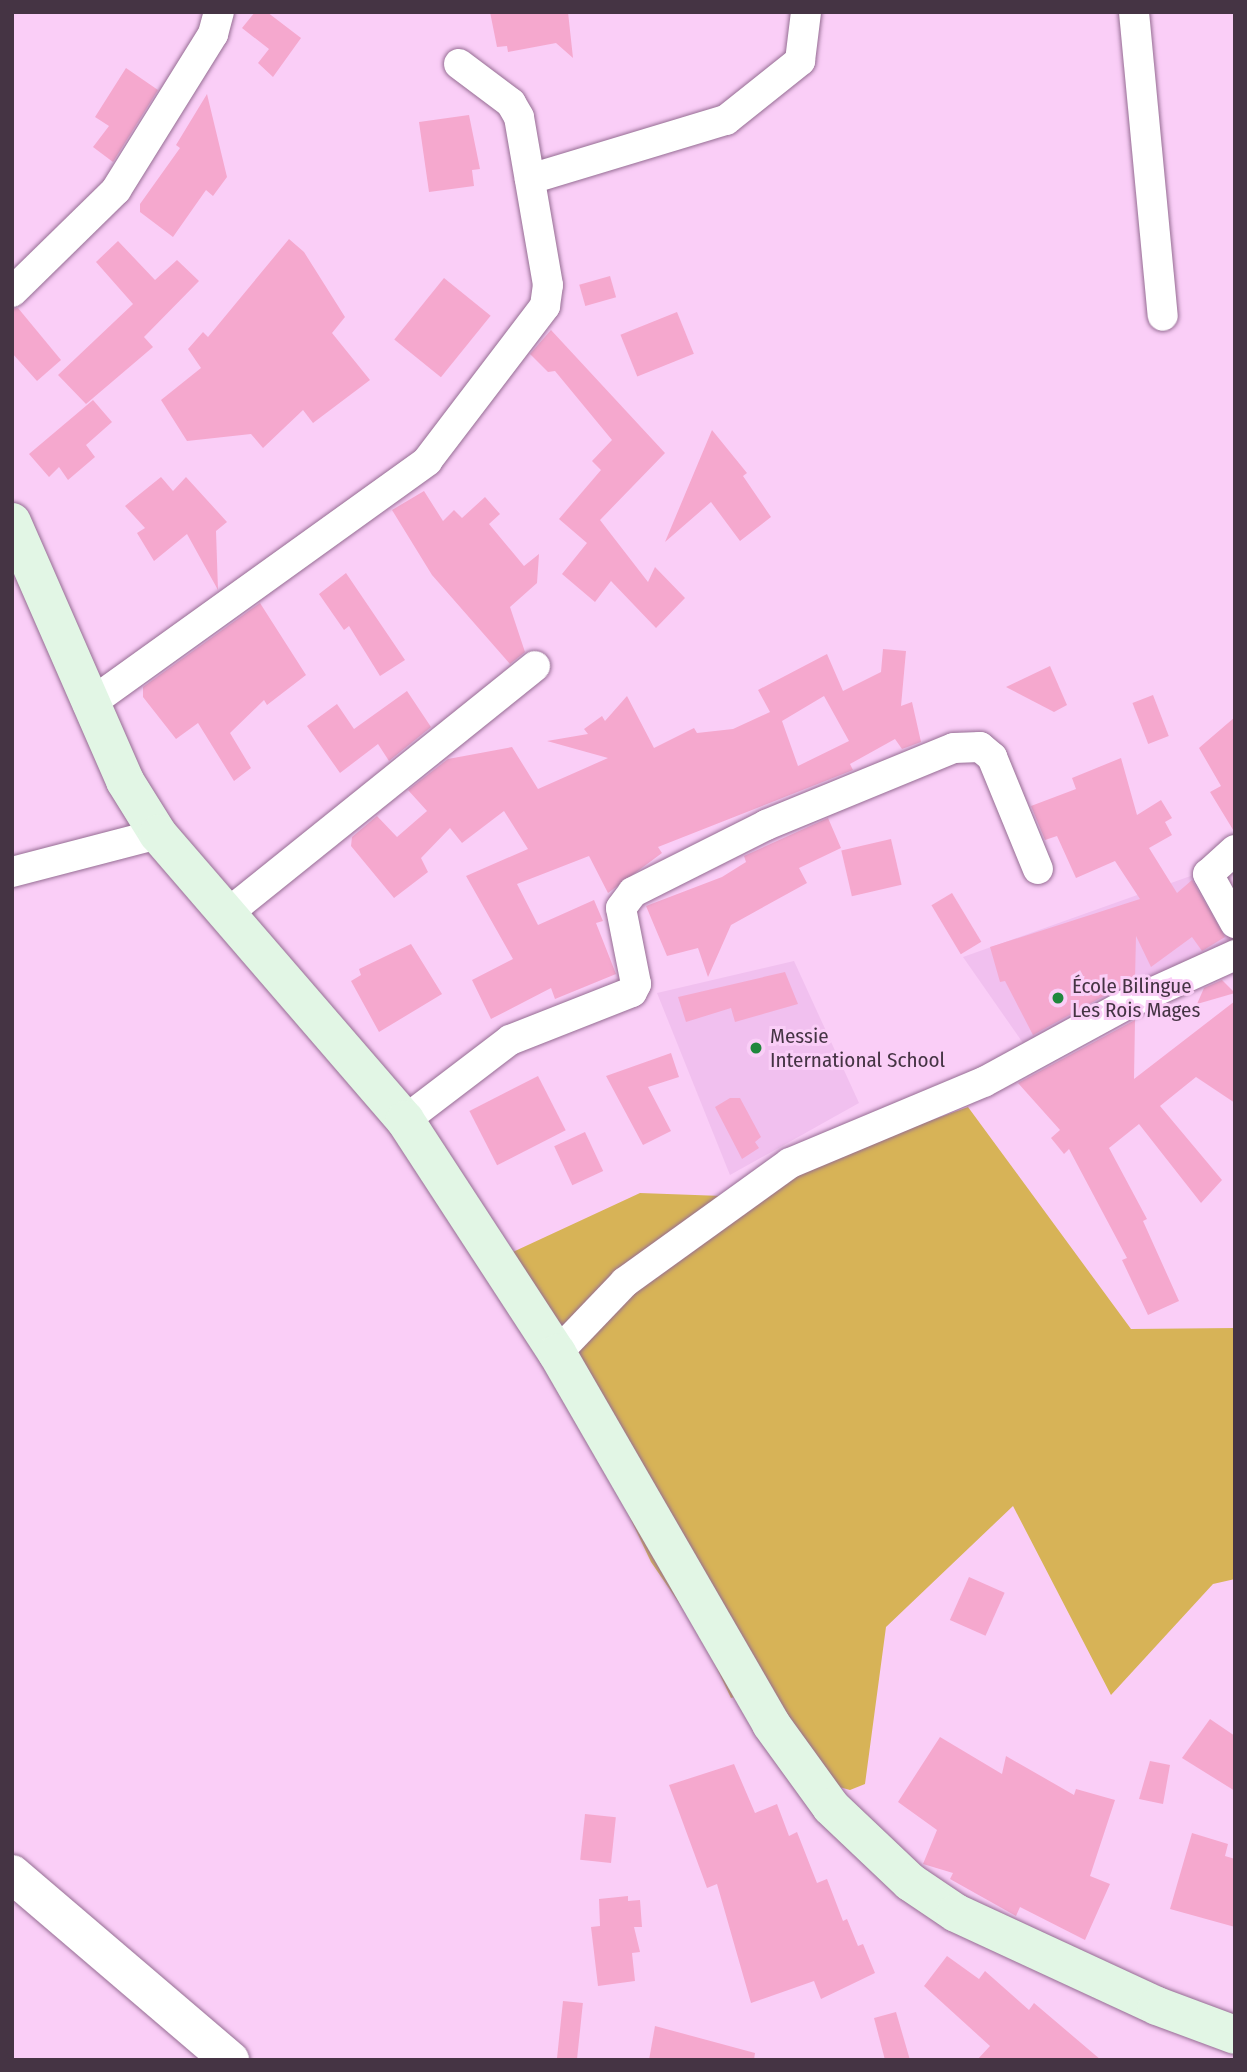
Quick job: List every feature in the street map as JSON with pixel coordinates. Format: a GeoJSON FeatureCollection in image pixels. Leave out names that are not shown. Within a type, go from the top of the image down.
{"type":"FeatureCollection","features":[{"type":"Feature","properties":{"kind":"main road"},"geometry":{"type":"LineString","coordinates":[[12,522],[88,705],[125,781],[158,834],[405,1120],[557,1353],[771,1724],[844,1822],[910,1882],[956,1913],[1157,2006],[1235,2035]]}},
{"type":"Feature","properties":{"kind":"street"},"geometry":{"type":"LineString","coordinates":[[12,292],[116,190],[213,34],[219,12]]}},
{"type":"Feature","properties":{"kind":"street"},"geometry":{"type":"LineString","coordinates":[[530,179],[726,120],[800,61],[806,12]]}},
{"type":"Feature","properties":{"kind":"street"},"geometry":{"type":"LineString","coordinates":[[1134,12],[1163,316]]}},
{"type":"Feature","properties":{"kind":"street"},"geometry":{"type":"LineString","coordinates":[[88,705],[439,447],[545,306],[548,285],[519,117],[511,103],[459,64]]}},
{"type":"Feature","properties":{"kind":"street"},"geometry":{"type":"LineString","coordinates":[[228,913],[535,666]]}},
{"type":"Feature","properties":{"kind":"street"},"geometry":{"type":"LineString","coordinates":[[405,1120],[510,1040],[632,992],[635,972],[621,908],[625,898],[766,825],[954,748],[980,747],[992,757],[1038,869]]}},
{"type":"Feature","properties":{"kind":"street"},"geometry":{"type":"LineString","coordinates":[[12,872],[158,834]]}},
{"type":"Feature","properties":{"kind":"street"},"geometry":{"type":"LineString","coordinates":[[1235,850],[1208,874],[1235,923]]}},
{"type":"Feature","properties":{"kind":"street"},"geometry":{"type":"LineString","coordinates":[[557,1353],[625,1282],[790,1163],[984,1082],[1125,1005],[1233,958]]}},
{"type":"Feature","properties":{"kind":"street"},"geometry":{"type":"LineString","coordinates":[[12,1874],[230,2060]]}},
{"type":"Feature","properties":{"kind":"shaded area","name":"École Bilingue Les Rois Mages"},"geometry":{"type":"Polygon","coordinates":[[[1199,873],[1235,923],[1235,946],[1035,1039],[1023,1043],[963,957],[1199,873]]]}},
{"type":"Feature","properties":{"kind":"shaded area","name":"Messie International School"},"geometry":{"type":"Polygon","coordinates":[[[794,961],[859,1103],[730,1175],[657,993],[794,961]]]}},
{"type":"Feature","properties":{"kind":"shaded area"},"geometry":{"type":"Polygon","coordinates":[[[968,1107],[1131,1329],[1235,1328],[1235,1579],[1213,1584],[1111,1695],[1013,1506],[886,1627],[865,1784],[850,1790],[832,1785],[760,1690],[731,1698],[701,1635],[651,1562],[623,1503],[485,1265],[640,1193],[722,1196],[968,1107]]]}},
{"type":"Feature","properties":{"kind":"building"},"geometry":{"type":"Polygon","coordinates":[[[255,12],[267,12],[301,38],[273,77],[258,63],[269,49],[242,28],[255,12]]]}},
{"type":"Feature","properties":{"kind":"building"},"geometry":{"type":"Polygon","coordinates":[[[490,12],[568,12],[573,58],[556,43],[508,52],[507,46],[497,47],[490,12]]]}},
{"type":"Feature","properties":{"kind":"building"},"geometry":{"type":"Polygon","coordinates":[[[126,68],[158,90],[113,162],[93,147],[109,126],[95,117],[126,68]]]}},
{"type":"Feature","properties":{"kind":"building"},"geometry":{"type":"Polygon","coordinates":[[[207,94],[227,177],[213,196],[206,190],[173,237],[140,212],[140,204],[180,148],[176,145],[207,94]]]}},
{"type":"Feature","properties":{"kind":"building"},"geometry":{"type":"Polygon","coordinates":[[[469,115],[480,169],[472,170],[474,186],[429,192],[419,122],[469,115]]]}},
{"type":"Feature","properties":{"kind":"building"},"geometry":{"type":"Polygon","coordinates":[[[289,239],[304,252],[345,317],[332,333],[370,380],[313,423],[303,410],[263,448],[251,434],[187,441],[161,400],[201,368],[188,349],[203,332],[208,337],[289,239]]]}},
{"type":"Feature","properties":{"kind":"building"},"geometry":{"type":"Polygon","coordinates":[[[118,241],[155,280],[177,260],[199,281],[144,337],[153,347],[86,404],[58,375],[133,304],[96,262],[118,241]]]}},
{"type":"Feature","properties":{"kind":"building"},"geometry":{"type":"Polygon","coordinates":[[[610,276],[616,297],[585,306],[579,285],[610,276]]]}},
{"type":"Feature","properties":{"kind":"building"},"geometry":{"type":"Polygon","coordinates":[[[444,278],[491,316],[441,377],[394,339],[444,278]]]}},
{"type":"Feature","properties":{"kind":"building"},"geometry":{"type":"Polygon","coordinates":[[[18,308],[61,360],[37,381],[12,353],[12,309],[18,308]]]}},
{"type":"Feature","properties":{"kind":"building"},"geometry":{"type":"Polygon","coordinates":[[[677,312],[694,354],[637,377],[620,335],[677,312]]]}},
{"type":"Feature","properties":{"kind":"building"},"geometry":{"type":"Polygon","coordinates":[[[551,330],[665,453],[600,520],[648,582],[655,567],[685,598],[656,628],[611,581],[595,602],[562,574],[587,543],[559,519],[601,470],[592,461],[612,440],[555,371],[548,372],[530,354],[551,330]]]}},
{"type":"Feature","properties":{"kind":"building"},"geometry":{"type":"Polygon","coordinates":[[[93,400],[112,422],[86,445],[95,457],[68,480],[59,467],[49,477],[29,454],[93,400]]]}},
{"type":"Feature","properties":{"kind":"building"},"geometry":{"type":"Polygon","coordinates":[[[712,430],[747,473],[743,476],[771,517],[740,541],[711,502],[665,542],[712,430]]]}},
{"type":"Feature","properties":{"kind":"building"},"geometry":{"type":"Polygon","coordinates":[[[161,477],[173,491],[186,477],[227,522],[216,531],[218,590],[187,534],[154,561],[137,533],[145,528],[125,506],[161,477]]]}},
{"type":"Feature","properties":{"kind":"building"},"geometry":{"type":"Polygon","coordinates":[[[424,491],[443,521],[454,510],[462,518],[485,497],[500,514],[489,524],[524,566],[539,554],[537,583],[510,607],[525,652],[510,664],[432,575],[392,510],[424,491]]]}},
{"type":"Feature","properties":{"kind":"building"},"geometry":{"type":"Polygon","coordinates":[[[346,573],[405,660],[380,676],[349,626],[344,630],[319,594],[346,573]]]}},
{"type":"Feature","properties":{"kind":"building"},"geometry":{"type":"Polygon","coordinates":[[[260,603],[306,675],[267,705],[264,700],[230,733],[251,768],[234,781],[198,723],[176,739],[143,697],[143,687],[260,603]]]}},
{"type":"Feature","properties":{"kind":"building"},"geometry":{"type":"Polygon","coordinates":[[[883,649],[906,651],[901,706],[912,702],[921,742],[902,749],[895,739],[850,764],[853,770],[658,847],[662,853],[608,893],[589,856],[517,884],[538,925],[594,900],[603,921],[596,923],[616,974],[555,999],[551,988],[491,1019],[472,980],[513,959],[466,876],[528,849],[504,811],[462,843],[450,828],[421,858],[428,872],[394,898],[351,846],[352,837],[377,816],[397,837],[427,811],[408,790],[448,759],[512,747],[538,789],[608,758],[547,741],[588,734],[584,729],[602,716],[605,721],[627,696],[654,748],[694,728],[697,733],[733,729],[770,712],[758,690],[827,654],[843,691],[881,672],[883,649]],[[824,696],[782,721],[798,766],[849,741],[824,696]]]}},
{"type":"Feature","properties":{"kind":"building"},"geometry":{"type":"Polygon","coordinates":[[[1050,666],[1067,705],[1054,712],[1006,687],[1050,666]]]}},
{"type":"Feature","properties":{"kind":"building"},"geometry":{"type":"Polygon","coordinates":[[[407,691],[431,727],[389,761],[378,744],[340,773],[307,726],[337,704],[354,729],[407,691]]]}},
{"type":"Feature","properties":{"kind":"building"},"geometry":{"type":"Polygon","coordinates":[[[1153,695],[1169,736],[1148,744],[1132,703],[1153,695]]]}},
{"type":"Feature","properties":{"kind":"building"},"geometry":{"type":"Polygon","coordinates":[[[1235,717],[1235,833],[1210,792],[1221,786],[1199,748],[1235,717]]]}},
{"type":"Feature","properties":{"kind":"building","name":"École Bilingue Les Rois Mages"},"geometry":{"type":"Polygon","coordinates":[[[1121,758],[1137,815],[1161,800],[1172,818],[1165,822],[1172,835],[1149,848],[1177,893],[1192,880],[1225,937],[1202,951],[1192,937],[1151,967],[1136,936],[1135,979],[1033,1035],[1005,981],[1000,982],[990,947],[1140,899],[1115,861],[1076,878],[1057,836],[1045,840],[1031,806],[1076,789],[1072,778],[1121,758]]]}},
{"type":"Feature","properties":{"kind":"building"},"geometry":{"type":"Polygon","coordinates":[[[828,818],[841,848],[799,868],[807,883],[731,925],[708,977],[698,948],[667,956],[646,906],[722,877],[746,862],[744,856],[828,818]]]}},
{"type":"Feature","properties":{"kind":"building"},"geometry":{"type":"Polygon","coordinates":[[[891,839],[902,885],[852,896],[841,850],[891,839]]]}},
{"type":"Feature","properties":{"kind":"building"},"geometry":{"type":"Polygon","coordinates":[[[952,893],[981,942],[961,954],[931,905],[952,893]]]}},
{"type":"Feature","properties":{"kind":"building"},"geometry":{"type":"Polygon","coordinates":[[[411,944],[442,994],[379,1032],[351,981],[361,975],[359,969],[411,944]]]}},
{"type":"Feature","properties":{"kind":"building"},"geometry":{"type":"Polygon","coordinates":[[[785,972],[798,1004],[735,1022],[731,1008],[686,1022],[678,997],[785,972]]]}},
{"type":"Feature","properties":{"kind":"building"},"geometry":{"type":"Polygon","coordinates":[[[1222,980],[1235,993],[1197,1004],[1204,988],[1222,980]]]}},
{"type":"Feature","properties":{"kind":"building"},"geometry":{"type":"Polygon","coordinates":[[[1235,1001],[1235,1103],[1196,1077],[1160,1106],[1222,1180],[1201,1203],[1139,1124],[1109,1148],[1147,1219],[1143,1221],[1179,1301],[1148,1315],[1122,1260],[1127,1258],[1069,1149],[1064,1154],[1051,1138],[1060,1130],[1018,1083],[1135,1020],[1134,1079],[1235,1001]]]}},
{"type":"Feature","properties":{"kind":"building"},"geometry":{"type":"Polygon","coordinates":[[[671,1053],[679,1077],[648,1087],[671,1131],[643,1145],[606,1076],[671,1053]]]}},
{"type":"Feature","properties":{"kind":"building"},"geometry":{"type":"Polygon","coordinates":[[[538,1076],[566,1130],[497,1165],[469,1111],[538,1076]]]}},
{"type":"Feature","properties":{"kind":"building"},"geometry":{"type":"Polygon","coordinates":[[[730,1098],[740,1098],[761,1137],[755,1142],[759,1148],[742,1159],[715,1107],[730,1098]]]}},
{"type":"Feature","properties":{"kind":"building"},"geometry":{"type":"Polygon","coordinates":[[[585,1132],[603,1171],[572,1185],[554,1146],[585,1132]]]}},
{"type":"Feature","properties":{"kind":"building"},"geometry":{"type":"Polygon","coordinates":[[[969,1577],[1005,1593],[986,1636],[950,1620],[969,1577]]]}},
{"type":"Feature","properties":{"kind":"building"},"geometry":{"type":"Polygon","coordinates":[[[1210,1719],[1235,1736],[1235,1791],[1182,1758],[1210,1719]]]}},
{"type":"Feature","properties":{"kind":"building"},"geometry":{"type":"Polygon","coordinates":[[[940,1737],[1002,1774],[1006,1756],[1074,1795],[1076,1789],[1115,1800],[1090,1876],[1110,1884],[1085,1940],[1020,1907],[1016,1916],[950,1879],[953,1873],[923,1864],[937,1830],[898,1802],[940,1737]]]}},
{"type":"Feature","properties":{"kind":"building"},"geometry":{"type":"Polygon","coordinates":[[[1150,1761],[1170,1765],[1163,1804],[1139,1799],[1150,1761]]]}},
{"type":"Feature","properties":{"kind":"building"},"geometry":{"type":"Polygon","coordinates":[[[734,1764],[755,1813],[777,1804],[789,1836],[797,1832],[817,1883],[827,1879],[843,1921],[847,1919],[858,1946],[863,1944],[875,1973],[821,1999],[814,1981],[751,2003],[717,1884],[707,1888],[669,1785],[734,1764]]]}},
{"type":"Feature","properties":{"kind":"building"},"geometry":{"type":"Polygon","coordinates":[[[585,1814],[616,1817],[611,1863],[580,1860],[585,1814]]]}},
{"type":"Feature","properties":{"kind":"building"},"geometry":{"type":"Polygon","coordinates":[[[1192,1833],[1228,1844],[1225,1856],[1235,1859],[1235,1927],[1170,1909],[1192,1833]]]}},
{"type":"Feature","properties":{"kind":"building"},"geometry":{"type":"Polygon","coordinates":[[[628,1896],[628,1901],[640,1900],[642,1927],[634,1927],[640,1952],[632,1953],[635,1981],[598,1986],[591,1927],[600,1926],[599,1899],[628,1896]]]}},
{"type":"Feature","properties":{"kind":"building"},"geometry":{"type":"Polygon","coordinates":[[[947,1956],[979,1979],[985,1971],[1029,2010],[1034,2003],[1101,2060],[977,2060],[990,2046],[924,1986],[947,1956]]]}},
{"type":"Feature","properties":{"kind":"building"},"geometry":{"type":"Polygon","coordinates":[[[563,2001],[583,2003],[577,2060],[557,2060],[563,2001]]]}},
{"type":"Feature","properties":{"kind":"building"},"geometry":{"type":"Polygon","coordinates":[[[896,2012],[910,2060],[885,2060],[874,2018],[896,2012]]]}},
{"type":"Feature","properties":{"kind":"building"},"geometry":{"type":"Polygon","coordinates":[[[655,2026],[755,2053],[754,2060],[649,2060],[655,2026]]]}},
{"type":"Feature","properties":{"kind":"place","name":"École Bilingue Les Rois Mages"},"geometry":{"type":"Point","coordinates":[1058,998]}},
{"type":"Feature","properties":{"kind":"place","name":"Messie International School"},"geometry":{"type":"Point","coordinates":[756,1048]}}]}
